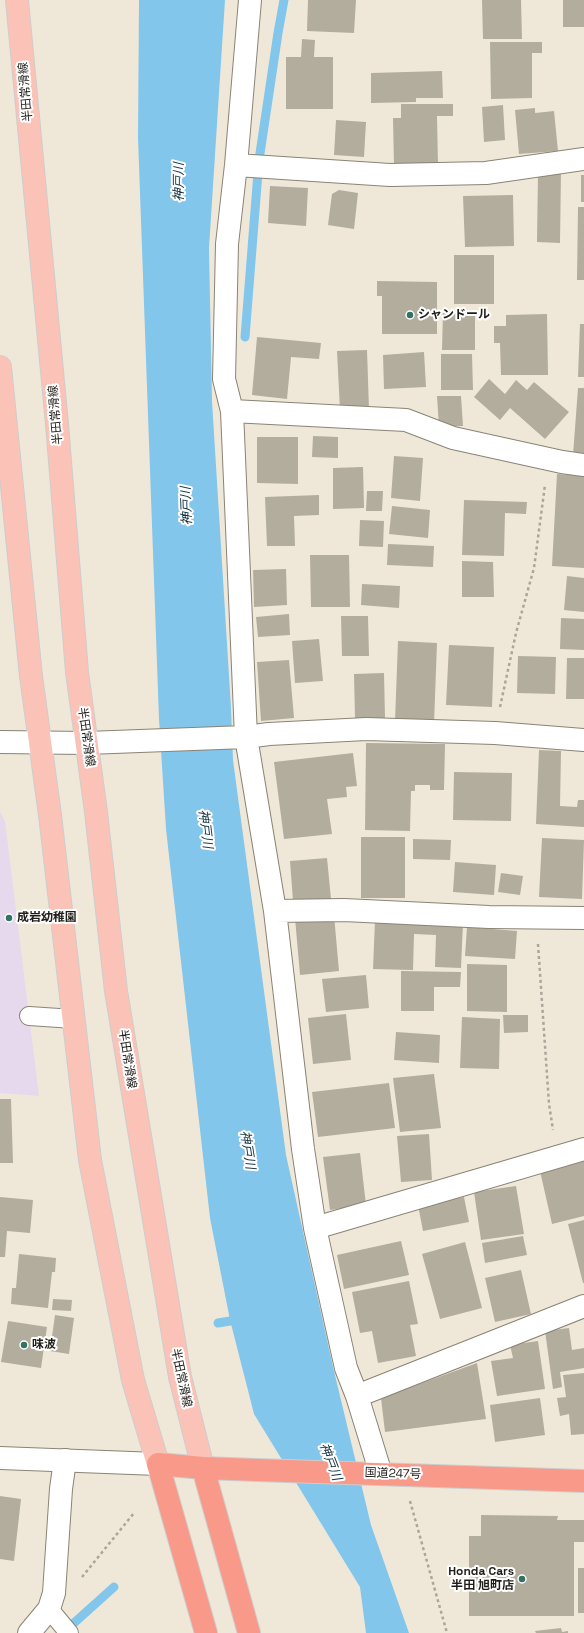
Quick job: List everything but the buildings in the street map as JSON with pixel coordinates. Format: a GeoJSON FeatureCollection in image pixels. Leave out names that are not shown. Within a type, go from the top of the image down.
{"type":"FeatureCollection","features":[{"type":"Feature","properties":{"kind":"highway","name":"国道247号"},"geometry":{"type":"LineString","coordinates":[[158,1464],[202,1468],[584,1481]]}},
{"type":"Feature","properties":{"kind":"highway"},"geometry":{"type":"LineString","coordinates":[[158,1464],[206,1633]]}},
{"type":"Feature","properties":{"kind":"highway"},"geometry":{"type":"LineString","coordinates":[[202,1468],[249,1633]]}},
{"type":"Feature","properties":{"kind":"main road","name":"半田常滑線"},"geometry":{"type":"LineString","coordinates":[[17,0],[57,424],[77,672],[96,812],[116,991],[180,1377],[202,1468]]}},
{"type":"Feature","properties":{"kind":"main road"},"geometry":{"type":"LineString","coordinates":[[0,367],[3,433],[31,676],[51,823],[90,1160],[133,1380],[158,1464]]}},
{"type":"Feature","properties":{"kind":"street"},"geometry":{"type":"LineString","coordinates":[[250,0],[251,166],[228,244],[224,379],[232,411],[246,737],[275,910],[303,1149],[315,1228],[346,1368],[357,1396],[381,1474]]}},
{"type":"Feature","properties":{"kind":"street"},"geometry":{"type":"LineString","coordinates":[[251,166],[390,176],[486,174],[584,159]]}},
{"type":"Feature","properties":{"kind":"street"},"geometry":{"type":"LineString","coordinates":[[232,411],[406,420],[453,438],[562,462],[584,465]]}},
{"type":"Feature","properties":{"kind":"street"},"geometry":{"type":"LineString","coordinates":[[0,742],[126,742],[246,737],[269,734],[366,729],[495,733],[584,740]]}},
{"type":"Feature","properties":{"kind":"street"},"geometry":{"type":"LineString","coordinates":[[275,910],[344,910],[536,918],[584,918]]}},
{"type":"Feature","properties":{"kind":"street"},"geometry":{"type":"LineString","coordinates":[[315,1228],[584,1149]]}},
{"type":"Feature","properties":{"kind":"street"},"geometry":{"type":"LineString","coordinates":[[357,1396],[584,1306]]}},
{"type":"Feature","properties":{"kind":"street"},"geometry":{"type":"LineString","coordinates":[[0,1458],[158,1464]]}},
{"type":"Feature","properties":{"kind":"street"},"geometry":{"type":"LineString","coordinates":[[29,1633],[60,1622],[54,1594],[60,1489],[65,1460]]}},
{"type":"Feature","properties":{"kind":"lane"},"geometry":{"type":"LineString","coordinates":[[29,1016],[74,1020]]}},
{"type":"Feature","properties":{"kind":"path"},"geometry":{"type":"LineString","coordinates":[[495,733],[516,633],[534,568],[549,458]]}},
{"type":"Feature","properties":{"kind":"path"},"geometry":{"type":"LineString","coordinates":[[536,918],[549,1104],[558,1157]]}},
{"type":"Feature","properties":{"kind":"path"},"geometry":{"type":"LineString","coordinates":[[410,1501],[447,1633]]}},
{"type":"Feature","properties":{"kind":"path"},"geometry":{"type":"LineString","coordinates":[[78,1582],[134,1513]]}},
{"type":"Feature","properties":{"kind":"shaded area","name":"成岩幼稚園"},"geometry":{"type":"Polygon","coordinates":[[[0,812],[5,821],[39,1096],[0,1093],[0,812]]]}},
{"type":"Feature","properties":{"kind":"water","name":"神戸川"},"geometry":{"type":"Polygon","coordinates":[[[139,0],[225,0],[209,248],[212,401],[233,760],[286,1155],[334,1371],[371,1525],[409,1633],[366,1633],[360,1587],[254,1414],[230,1320],[210,1218],[166,829],[159,719],[138,138],[139,0]]]}},
{"type":"Feature","properties":{"kind":"waterway"},"geometry":{"type":"LineString","coordinates":[[245,337],[259,160],[284,0]]}},
{"type":"Feature","properties":{"kind":"waterway"},"geometry":{"type":"LineString","coordinates":[[218,1323],[242,1319]]}},
{"type":"Feature","properties":{"kind":"waterway"},"geometry":{"type":"LineString","coordinates":[[65,1631],[114,1587]]}},
{"type":"Feature","properties":{"kind":"place","name":"シャンドール"},"geometry":{"type":"Point","coordinates":[410,315]}},
{"type":"Feature","properties":{"kind":"place","name":"成岩幼稚園"},"geometry":{"type":"Point","coordinates":[9,918]}},
{"type":"Feature","properties":{"kind":"place","name":"味波"},"geometry":{"type":"Point","coordinates":[24,1345]}},
{"type":"Feature","properties":{"kind":"place","name":"Honda Cars 半田 旭町店"},"geometry":{"type":"Point","coordinates":[522,1579]}}]}
